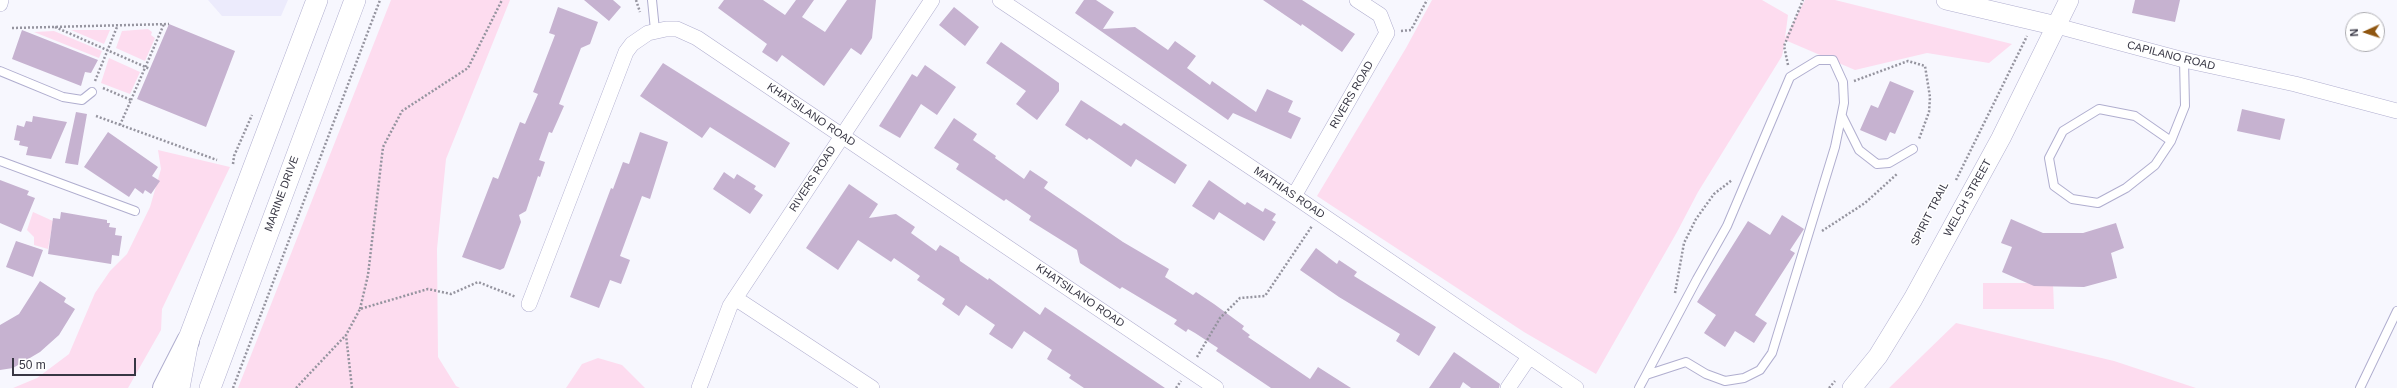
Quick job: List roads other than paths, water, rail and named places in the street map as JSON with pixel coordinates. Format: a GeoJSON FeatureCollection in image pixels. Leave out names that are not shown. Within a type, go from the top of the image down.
{"type":"FeatureCollection","features":[{"type":"Feature","properties":{"kind":"highway"},"geometry":{"type":"LineString","coordinates":[[164,388],[188,341]]}},
{"type":"Feature","properties":{"kind":"main road"},"geometry":{"type":"LineString","coordinates":[[179,388],[188,341],[317,0]]}},
{"type":"Feature","properties":{"kind":"main road","name":"MARINE DRIVE"},"geometry":{"type":"LineString","coordinates":[[210,388],[355,0]]}},
{"type":"Feature","properties":{"kind":"street","name":"RIVERS ROAD"},"geometry":{"type":"LineString","coordinates":[[699,388],[735,298],[841,135],[932,0]]}},
{"type":"Feature","properties":{"kind":"street","name":"MATHIAS ROAD"},"geometry":{"type":"LineString","coordinates":[[1000,0],[1320,213],[1576,388]]}},
{"type":"Feature","properties":{"kind":"street","name":"RIVERS ROAD"},"geometry":{"type":"LineString","coordinates":[[1294,196],[1387,33],[1380,15],[1357,0]]}},
{"type":"Feature","properties":{"kind":"street","name":"CAPILANO ROAD"},"geometry":{"type":"LineString","coordinates":[[1946,0],[2057,26],[2184,60],[2295,84],[2397,111]]}},
{"type":"Feature","properties":{"kind":"street","name":"WELCH STREET"},"geometry":{"type":"LineString","coordinates":[[1846,383],[1882,350],[1914,299],[2001,138],[2069,0]]}},
{"type":"Feature","properties":{"kind":"street","name":"KHATSILANO ROAD"},"geometry":{"type":"LineString","coordinates":[[655,30],[666,28],[687,32],[1216,388]]}},
{"type":"Feature","properties":{"kind":"street"},"geometry":{"type":"LineString","coordinates":[[529,304],[621,61],[632,44],[655,30]]}},
{"type":"Feature","properties":{"kind":"street"},"geometry":{"type":"LineString","coordinates":[[735,298],[872,388]]}},
{"type":"Feature","properties":{"kind":"street"},"geometry":{"type":"LineString","coordinates":[[1508,388],[1529,357]]}},
{"type":"Feature","properties":{"kind":"lane"},"geometry":{"type":"LineString","coordinates":[[652,0],[655,30]]}},
{"type":"Feature","properties":{"kind":"lane"},"geometry":{"type":"LineString","coordinates":[[1639,388],[1646,375],[1727,226],[1790,77],[1818,60],[1833,60],[1843,84],[1844,103],[1842,116],[1835,147],[1772,353],[1760,370],[1744,378],[1725,380],[1706,374],[1686,362],[1646,375]]}},
{"type":"Feature","properties":{"kind":"lane"},"geometry":{"type":"LineString","coordinates":[[2171,140],[2135,116],[2099,109],[2063,131],[2049,158],[2054,186],[2072,199],[2098,203],[2126,188],[2155,165],[2171,140],[2185,106],[2184,60]]}},
{"type":"Feature","properties":{"kind":"lane"},"geometry":{"type":"LineString","coordinates":[[0,71],[63,96],[82,100],[92,92]]}},
{"type":"Feature","properties":{"kind":"lane"},"geometry":{"type":"LineString","coordinates":[[1842,116],[1859,150],[1877,164],[1889,163],[1913,149]]}},
{"type":"Feature","properties":{"kind":"lane"},"geometry":{"type":"LineString","coordinates":[[0,161],[135,211]]}},
{"type":"Feature","properties":{"kind":"lane"},"geometry":{"type":"LineString","coordinates":[[2360,388],[2397,311]]}}]}
